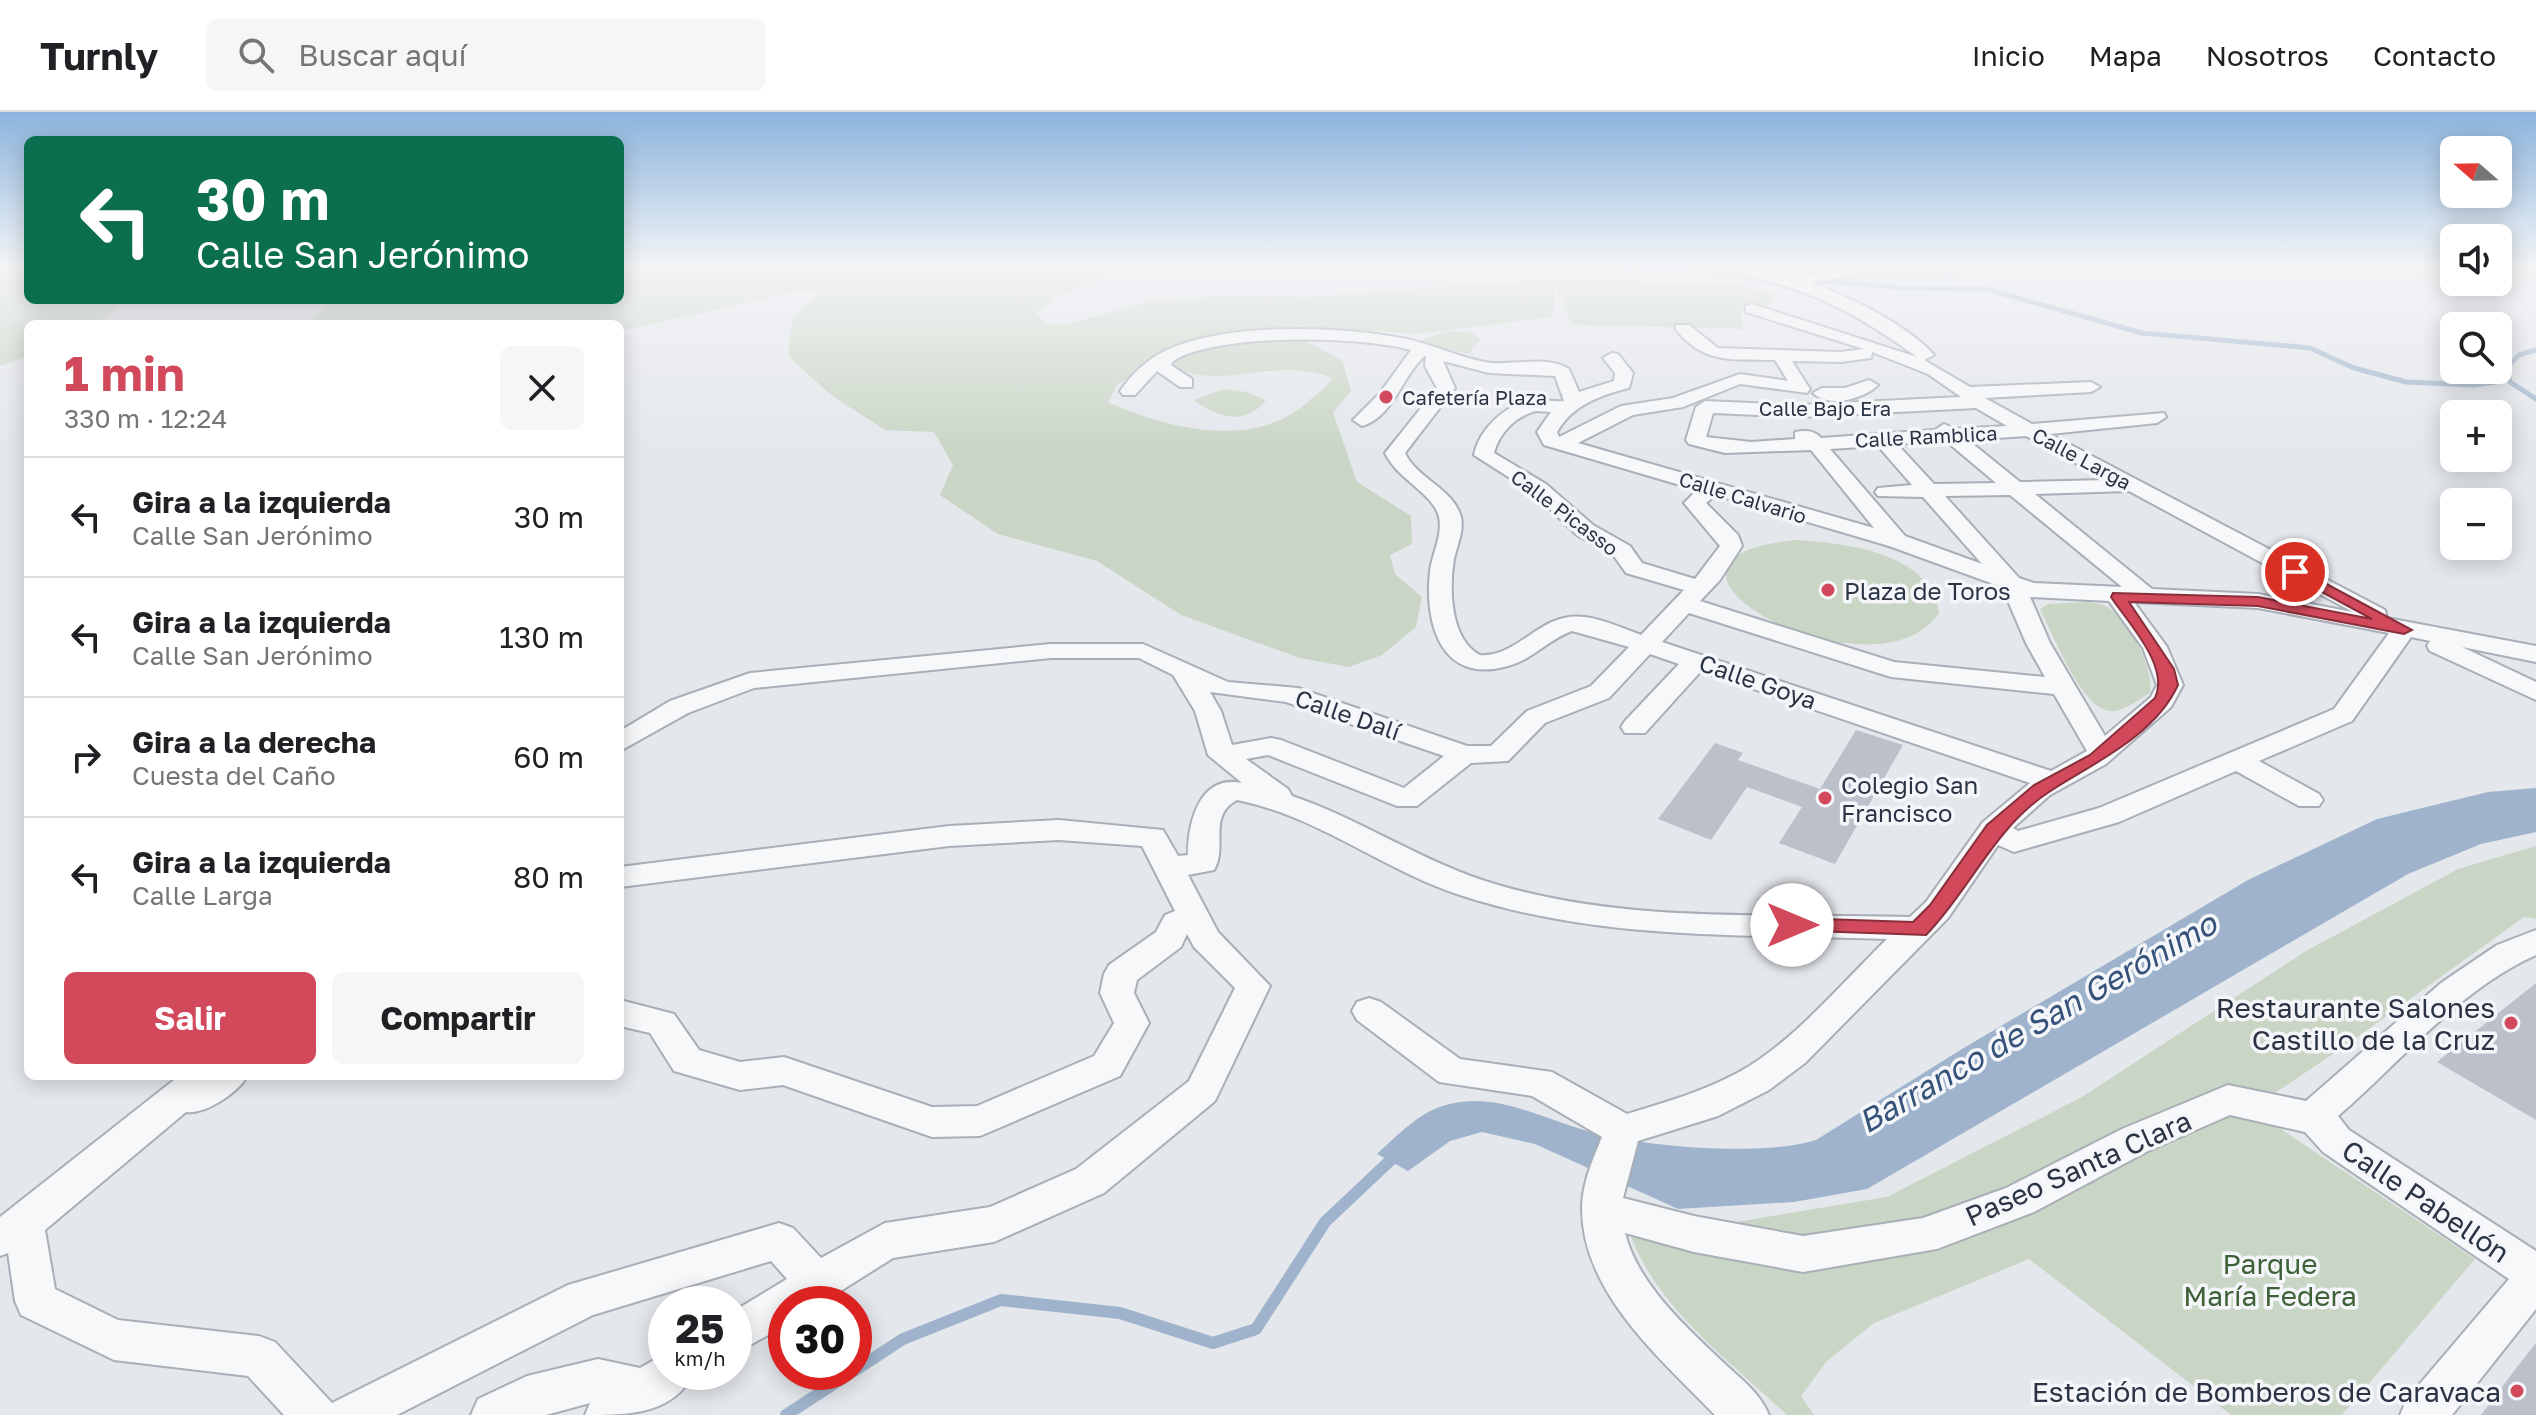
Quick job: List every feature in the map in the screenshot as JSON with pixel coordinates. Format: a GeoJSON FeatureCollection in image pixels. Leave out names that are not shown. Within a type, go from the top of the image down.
{"type":"FeatureCollection","features":[{"type":"Feature","properties":{"kind":"street","name":"Calle Larga"},"geometry":{"type":"LineString","coordinates":[[1805,327],[1934,370],[1973,398],[2029,430],[2404,630]]}},
{"type":"Feature","properties":{"kind":"street"},"geometry":{"type":"LineString","coordinates":[[1817,327],[1830,335]]}},
{"type":"Feature","properties":{"kind":"street"},"geometry":{"type":"LineString","coordinates":[[1883,327],[1939,365],[1934,370]]}},
{"type":"Feature","properties":{"kind":"street"},"geometry":{"type":"LineString","coordinates":[[1683,328],[1696,342],[1714,353],[1856,357],[1876,348]]}},
{"type":"Feature","properties":{"kind":"street"},"geometry":{"type":"LineString","coordinates":[[1129,391],[1145,369],[1165,358],[1234,338],[1277,334],[1397,342],[1493,369],[1557,369],[1563,373],[1570,405]]}},
{"type":"Feature","properties":{"kind":"street"},"geometry":{"type":"LineString","coordinates":[[1362,420],[1428,352]]}},
{"type":"Feature","properties":{"kind":"street","name":"Calle Goya"},"geometry":{"type":"LineString","coordinates":[[1428,352],[1446,388],[1441,399],[1422,415],[1395,453],[1449,514],[1451,534],[1443,559],[1441,602],[1453,644],[1465,659],[1479,663],[1497,660],[1529,646],[1557,624],[1570,621],[1648,643],[2055,782]]}},
{"type":"Feature","properties":{"kind":"street"},"geometry":{"type":"LineString","coordinates":[[1779,353],[1801,389]]}},
{"type":"Feature","properties":{"kind":"street"},"geometry":{"type":"LineString","coordinates":[[1165,358],[1162,367],[1167,374],[1186,383]]}},
{"type":"Feature","properties":{"kind":"street"},"geometry":{"type":"LineString","coordinates":[[1612,358],[1624,373],[1623,384],[1570,405],[1552,421],[1547,432],[1551,441],[1561,444],[1628,410],[1677,403],[1699,391],[1740,379],[1854,394],[1852,391],[1859,386],[1869,385]]}},
{"type":"Feature","properties":{"kind":"street","name":"Calle Bajo Era"},"geometry":{"type":"LineString","coordinates":[[1696,440],[1705,407],[1799,411],[1914,408],[1973,398],[2091,387]]}},
{"type":"Feature","properties":{"kind":"street","name":"Calle Picasso"},"geometry":{"type":"LineString","coordinates":[[1570,405],[1532,406],[1519,410],[1491,435],[1484,446],[1484,455],[1539,488],[1585,530],[1622,551],[1634,568],[1693,596]]}},
{"type":"Feature","properties":{"kind":"street"},"geometry":{"type":"LineString","coordinates":[[1914,408],[2148,597]]}},
{"type":"Feature","properties":{"kind":"street","name":"Calle Ramblica"},"geometry":{"type":"LineString","coordinates":[[1696,440],[1725,447],[1751,448],[2029,430],[2157,417]]}},
{"type":"Feature","properties":{"kind":"street"},"geometry":{"type":"LineString","coordinates":[[1726,429],[1810,437],[1897,541]]}},
{"type":"Feature","properties":{"kind":"street"},"geometry":{"type":"LineString","coordinates":[[1883,440],[2013,585],[2062,687],[2101,752]]}},
{"type":"Feature","properties":{"kind":"street","name":"Calle Calvario"},"geometry":{"type":"LineString","coordinates":[[1561,444],[1897,541],[2013,585],[2052,592],[2118,597],[2258,601],[2404,630]]}},
{"type":"Feature","properties":{"kind":"street"},"geometry":{"type":"LineString","coordinates":[[1885,492],[2132,484]]}},
{"type":"Feature","properties":{"kind":"street"},"geometry":{"type":"LineString","coordinates":[[1222,755],[1271,746],[1407,800],[1464,754],[1498,755],[1536,717],[1600,692],[1693,596],[1731,546],[1725,532],[1694,503],[1713,487]]}},
{"type":"Feature","properties":{"kind":"street"},"geometry":{"type":"LineString","coordinates":[[2025,613],[2033,598],[2052,592]]}},
{"type":"Feature","properties":{"kind":"street"},"geometry":{"type":"LineString","coordinates":[[1693,596],[1891,669],[2062,687]]}},
{"type":"Feature","properties":{"kind":"street"},"geometry":{"type":"LineString","coordinates":[[1746,1415],[1625,1282],[1608,1250],[1613,1164],[1705,1105],[1756,1080],[1792,1053],[1937,910],[1994,829],[2040,789],[2085,767],[2162,701],[2170,685],[2155,647],[2118,597]]}},
{"type":"Feature","properties":{"kind":"street"},"geometry":{"type":"LineString","coordinates":[[2404,630],[2536,654]]}},
{"type":"Feature","properties":{"kind":"street"},"geometry":{"type":"LineString","coordinates":[[2404,630],[2536,692]]}},
{"type":"Feature","properties":{"kind":"street"},"geometry":{"type":"LineString","coordinates":[[1994,829],[2014,842],[2109,815],[2343,715],[2404,630]]}},
{"type":"Feature","properties":{"kind":"street","name":"Calle Dalí"},"geometry":{"type":"LineString","coordinates":[[624,741],[679,707],[750,681],[1051,651],[1143,651],[1185,674],[1223,689],[1289,694],[1464,754]]}},
{"type":"Feature","properties":{"kind":"street"},"geometry":{"type":"LineString","coordinates":[[1635,727],[1697,660]]}},
{"type":"Feature","properties":{"kind":"street"},"geometry":{"type":"LineString","coordinates":[[1185,674],[1208,711],[1222,755],[1292,806]]}},
{"type":"Feature","properties":{"kind":"street"},"geometry":{"type":"LineString","coordinates":[[2235,759],[2309,800]]}},
{"type":"Feature","properties":{"kind":"street"},"geometry":{"type":"LineString","coordinates":[[624,877],[949,836],[1059,830],[1203,863],[1204,820],[1209,805],[1222,794],[1234,790],[1254,793],[1292,806],[1432,874],[1550,909],[1696,927],[1824,925],[1918,929]]}},
{"type":"Feature","properties":{"kind":"street"},"geometry":{"type":"LineString","coordinates":[[752,1323],[885,1241],[994,1224],[1090,1181],[1202,1091],[1253,986],[1206,939],[1160,852]]}},
{"type":"Feature","properties":{"kind":"street"},"geometry":{"type":"LineString","coordinates":[[624,1014],[662,1023],[687,1061],[740,1076],[784,1071],[932,1122],[980,1121],[1107,1066],[1132,1023],[1117,993],[1121,974],[1169,939],[1176,923],[1193,916]]}},
{"type":"Feature","properties":{"kind":"street"},"geometry":{"type":"LineString","coordinates":[[2319,1122],[2321,1108],[2478,973],[2512,951],[2536,942]]}},
{"type":"Feature","properties":{"kind":"street","name":"Paseo Santa Clara"},"geometry":{"type":"LineString","coordinates":[[1369,1011],[1452,1072],[1539,1082],[1613,1164],[1694,1234],[1803,1254],[1937,1231],[2020,1200],[2135,1140],[2228,1100],[2270,1107],[2319,1122]]}},
{"type":"Feature","properties":{"kind":"street"},"geometry":{"type":"LineString","coordinates":[[200,1080],[12,1230],[36,1301],[114,1340],[259,1357],[315,1415]]}},
{"type":"Feature","properties":{"kind":"street"},"geometry":{"type":"LineString","coordinates":[[132,1135],[222,1080]]}},
{"type":"Feature","properties":{"kind":"street","name":"Calle Pabellón"},"geometry":{"type":"LineString","coordinates":[[2319,1122],[2336,1141],[2536,1276]]}},
{"type":"Feature","properties":{"kind":"street"},"geometry":{"type":"LineString","coordinates":[[350,1415],[583,1299],[779,1241],[817,1283]]}},
{"type":"Feature","properties":{"kind":"street"},"geometry":{"type":"LineString","coordinates":[[2423,1415],[2536,1276]]}},
{"type":"Feature","properties":{"kind":"street"},"geometry":{"type":"LineString","coordinates":[[494,1415],[527,1398],[598,1380],[640,1392]]}},
{"type":"Feature","properties":{"kind":"green space"},"geometry":{"type":"Polygon","coordinates":[[[0,327],[24,327],[24,357],[0,366],[0,327]]]}},
{"type":"Feature","properties":{"kind":"green space"},"geometry":{"type":"Polygon","coordinates":[[[791,327],[1474,327],[1416,334],[1342,329],[1286,331],[1342,360],[1351,391],[1333,413],[1357,482],[1411,516],[1412,544],[1390,555],[1395,574],[1422,597],[1416,627],[1382,655],[1349,667],[1300,658],[1181,615],[1097,561],[998,534],[940,495],[953,465],[934,432],[885,430],[831,395],[788,356],[791,327]],[[1165,359],[1118,384],[1108,402],[1159,421],[1186,427],[1240,430],[1265,425],[1289,415],[1323,390],[1332,378],[1294,370],[1220,376],[1177,368],[1165,359]]]}},
{"type":"Feature","properties":{"kind":"green space"},"geometry":{"type":"Polygon","coordinates":[[[1656,327],[1743,327],[1743,329],[1656,327]]]}},
{"type":"Feature","properties":{"kind":"green space"},"geometry":{"type":"Polygon","coordinates":[[[1446,331],[1472,333],[1482,339],[1473,346],[1470,354],[1417,342],[1446,331]]]}},
{"type":"Feature","properties":{"kind":"green space"},"geometry":{"type":"Polygon","coordinates":[[[1224,389],[1246,392],[1266,400],[1250,414],[1231,416],[1212,411],[1194,400],[1224,389]]]}},
{"type":"Feature","properties":{"kind":"green space"},"geometry":{"type":"Polygon","coordinates":[[[1797,540],[1861,549],[1904,564],[1921,577],[1933,593],[1939,613],[1906,638],[1862,644],[1813,637],[1769,619],[1737,596],[1726,573],[1743,552],[1797,540]]]}},
{"type":"Feature","properties":{"kind":"green space"},"geometry":{"type":"Polygon","coordinates":[[[2088,602],[2110,609],[2129,628],[2137,642],[2148,670],[2150,693],[2121,709],[2110,711],[2099,707],[2079,684],[2060,652],[2040,609],[2048,604],[2088,602]]]}},
{"type":"Feature","properties":{"kind":"green space","name":"Parque María Federa"},"geometry":{"type":"Polygon","coordinates":[[[2536,846],[2536,919],[2524,917],[2342,1048],[2251,1109],[2475,1259],[2342,1415],[2231,1415],[2029,1259],[1874,1323],[1827,1361],[1801,1396],[1814,1415],[1787,1415],[1694,1329],[1654,1280],[1638,1254],[1627,1225],[1736,1222],[1887,1197],[2082,1097],[2306,951],[2458,869],[2536,846]]]}},
{"type":"Feature","properties":{"kind":"water"},"geometry":{"type":"Polygon","coordinates":[[[2536,788],[2536,832],[2481,844],[2408,874],[1867,1189],[1794,1202],[1678,1209],[1535,1144],[1482,1132],[1450,1141],[1408,1171],[1377,1154],[1409,1125],[1436,1108],[1482,1101],[1638,1142],[1734,1149],[1793,1145],[1816,1140],[1962,1049],[2248,880],[2377,819],[2488,792],[2536,788]]]}},
{"type":"Feature","properties":{"kind":"building","name":"Colegio San Francisco"},"geometry":{"type":"Polygon","coordinates":[[[1856,730],[1903,745],[1835,864],[1779,843],[1802,807],[1747,787],[1711,840],[1658,819],[1715,743],[1743,753],[1738,760],[1820,789],[1856,730]]]}},
{"type":"Feature","properties":{"kind":"building","name":"Restaurante Salones Castillo de la Cruz"},"geometry":{"type":"Polygon","coordinates":[[[2536,983],[2536,1120],[2437,1062],[2536,983]]]}},
{"type":"Feature","properties":{"kind":"building","name":"Estación de Bomberos de Caravaca"},"geometry":{"type":"Polygon","coordinates":[[[2536,1343],[2536,1415],[2481,1415],[2517,1367],[2536,1343]]]}},
{"type":"Feature","properties":{"kind":"waterway"},"geometry":{"type":"LineString","coordinates":[[2120,327],[2142,333],[2310,348],[2354,368],[2406,382],[2440,384]]}},
{"type":"Feature","properties":{"kind":"waterway","name":"Barranco de San Gerónimo"},"geometry":{"type":"LineString","coordinates":[[2536,350],[2519,355],[2507,367],[2510,382],[2536,399]]}},
{"type":"Feature","properties":{"kind":"waterway"},"geometry":{"type":"LineString","coordinates":[[2451,384],[2481,384]]}},
{"type":"Feature","properties":{"kind":"waterway","name":"Barranco de San Gerónimo"},"geometry":{"type":"LineString","coordinates":[[872,1359],[903,1339],[1001,1300],[1120,1313],[1213,1343],[1256,1329],[1325,1222],[1396,1155]]}},
{"type":"Feature","properties":{"kind":"waterway","name":"Barranco de San Gerónimo"},"geometry":{"type":"LineString","coordinates":[[786,1415],[824,1390]]}},
{"type":"Feature","properties":{"kind":"place","name":"Cafetería Plaza"},"geometry":{"type":"Point","coordinates":[1386,397]}},
{"type":"Feature","properties":{"kind":"place","name":"Plaza de Toros"},"geometry":{"type":"Point","coordinates":[1828,590]}},
{"type":"Feature","properties":{"kind":"place","name":"Colegio San Francisco"},"geometry":{"type":"Point","coordinates":[1825,798]}},
{"type":"Feature","properties":{"kind":"place","name":"Restaurante Salones Castillo de la Cruz"},"geometry":{"type":"Point","coordinates":[2511,1023]}},
{"type":"Feature","properties":{"kind":"place","name":"Estación de Bomberos de Caravaca"},"geometry":{"type":"Point","coordinates":[2517,1391]}},
{"type":"Feature","properties":{"kind":"route"},"geometry":{"type":"LineString","coordinates":[[1792,925],[1918,929],[1937,910],[1994,829],[2040,789],[2085,767],[2162,701],[2170,685],[2165,669],[2155,647],[2118,597],[2258,601],[2404,630],[2295,572]]}}]}
